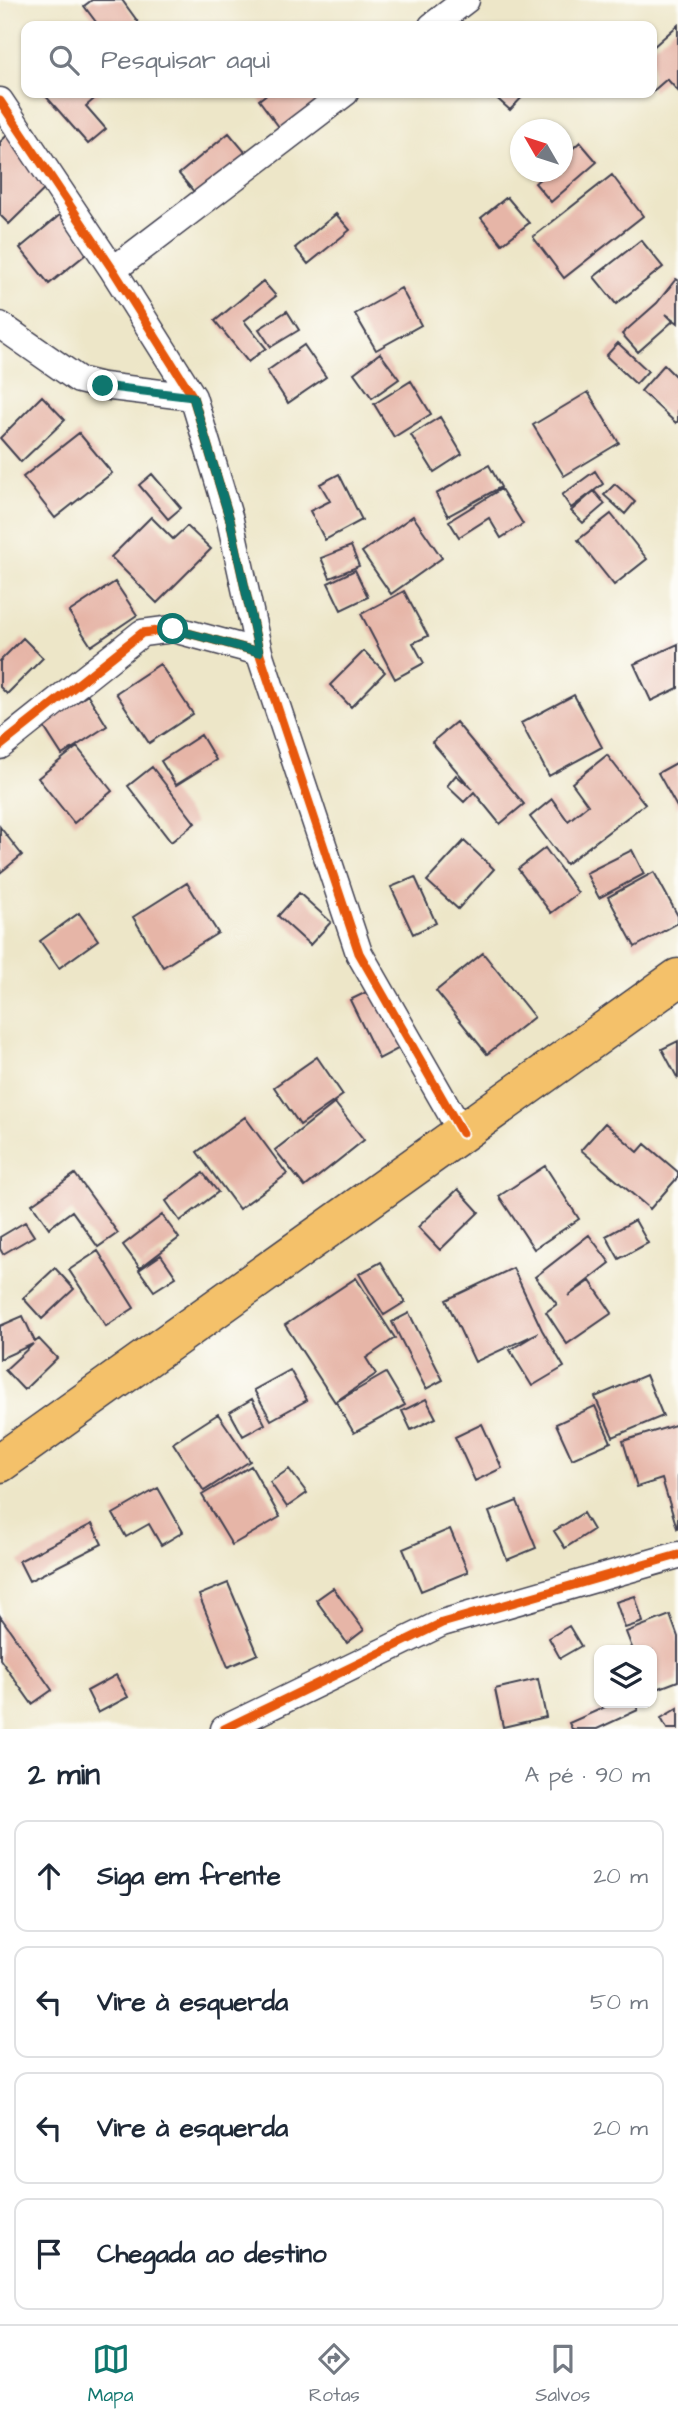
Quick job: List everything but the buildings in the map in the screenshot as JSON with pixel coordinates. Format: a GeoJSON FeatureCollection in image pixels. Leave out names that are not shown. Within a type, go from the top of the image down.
{"type":"FeatureCollection","features":[{"type":"Feature","properties":{"kind":"main road"},"geometry":{"type":"LineString","coordinates":[[0,1463],[678,978]]}},
{"type":"Feature","properties":{"kind":"street"},"geometry":{"type":"LineString","coordinates":[[439,21],[466,0]]}},
{"type":"Feature","properties":{"kind":"street"},"geometry":{"type":"LineString","coordinates":[[113,270],[338,98]]}},
{"type":"Feature","properties":{"kind":"street"},"geometry":{"type":"LineString","coordinates":[[0,101],[113,270],[193,397],[230,520],[259,652],[359,953],[462,1133]]}},
{"type":"Feature","properties":{"kind":"street"},"geometry":{"type":"LineString","coordinates":[[0,325],[79,380],[103,386],[193,397]]}},
{"type":"Feature","properties":{"kind":"street"},"geometry":{"type":"LineString","coordinates":[[0,746],[142,633],[173,629],[259,652]]}},
{"type":"Feature","properties":{"kind":"street"},"geometry":{"type":"LineString","coordinates":[[224,1729],[442,1623],[678,1555]]}},
{"type":"Feature","properties":{"kind":"cycle path"},"geometry":{"type":"LineString","coordinates":[[0,101],[113,270],[193,397],[230,520],[259,652],[359,953],[462,1133]]}},
{"type":"Feature","properties":{"kind":"cycle path"},"geometry":{"type":"LineString","coordinates":[[0,746],[142,633],[173,629],[259,652]]}},
{"type":"Feature","properties":{"kind":"cycle path"},"geometry":{"type":"LineString","coordinates":[[224,1729],[442,1623],[678,1555]]}},
{"type":"Feature","properties":{"kind":"route"},"geometry":{"type":"LineString","coordinates":[[103,386],[193,397],[230,520],[259,652],[173,629]]}}]}
